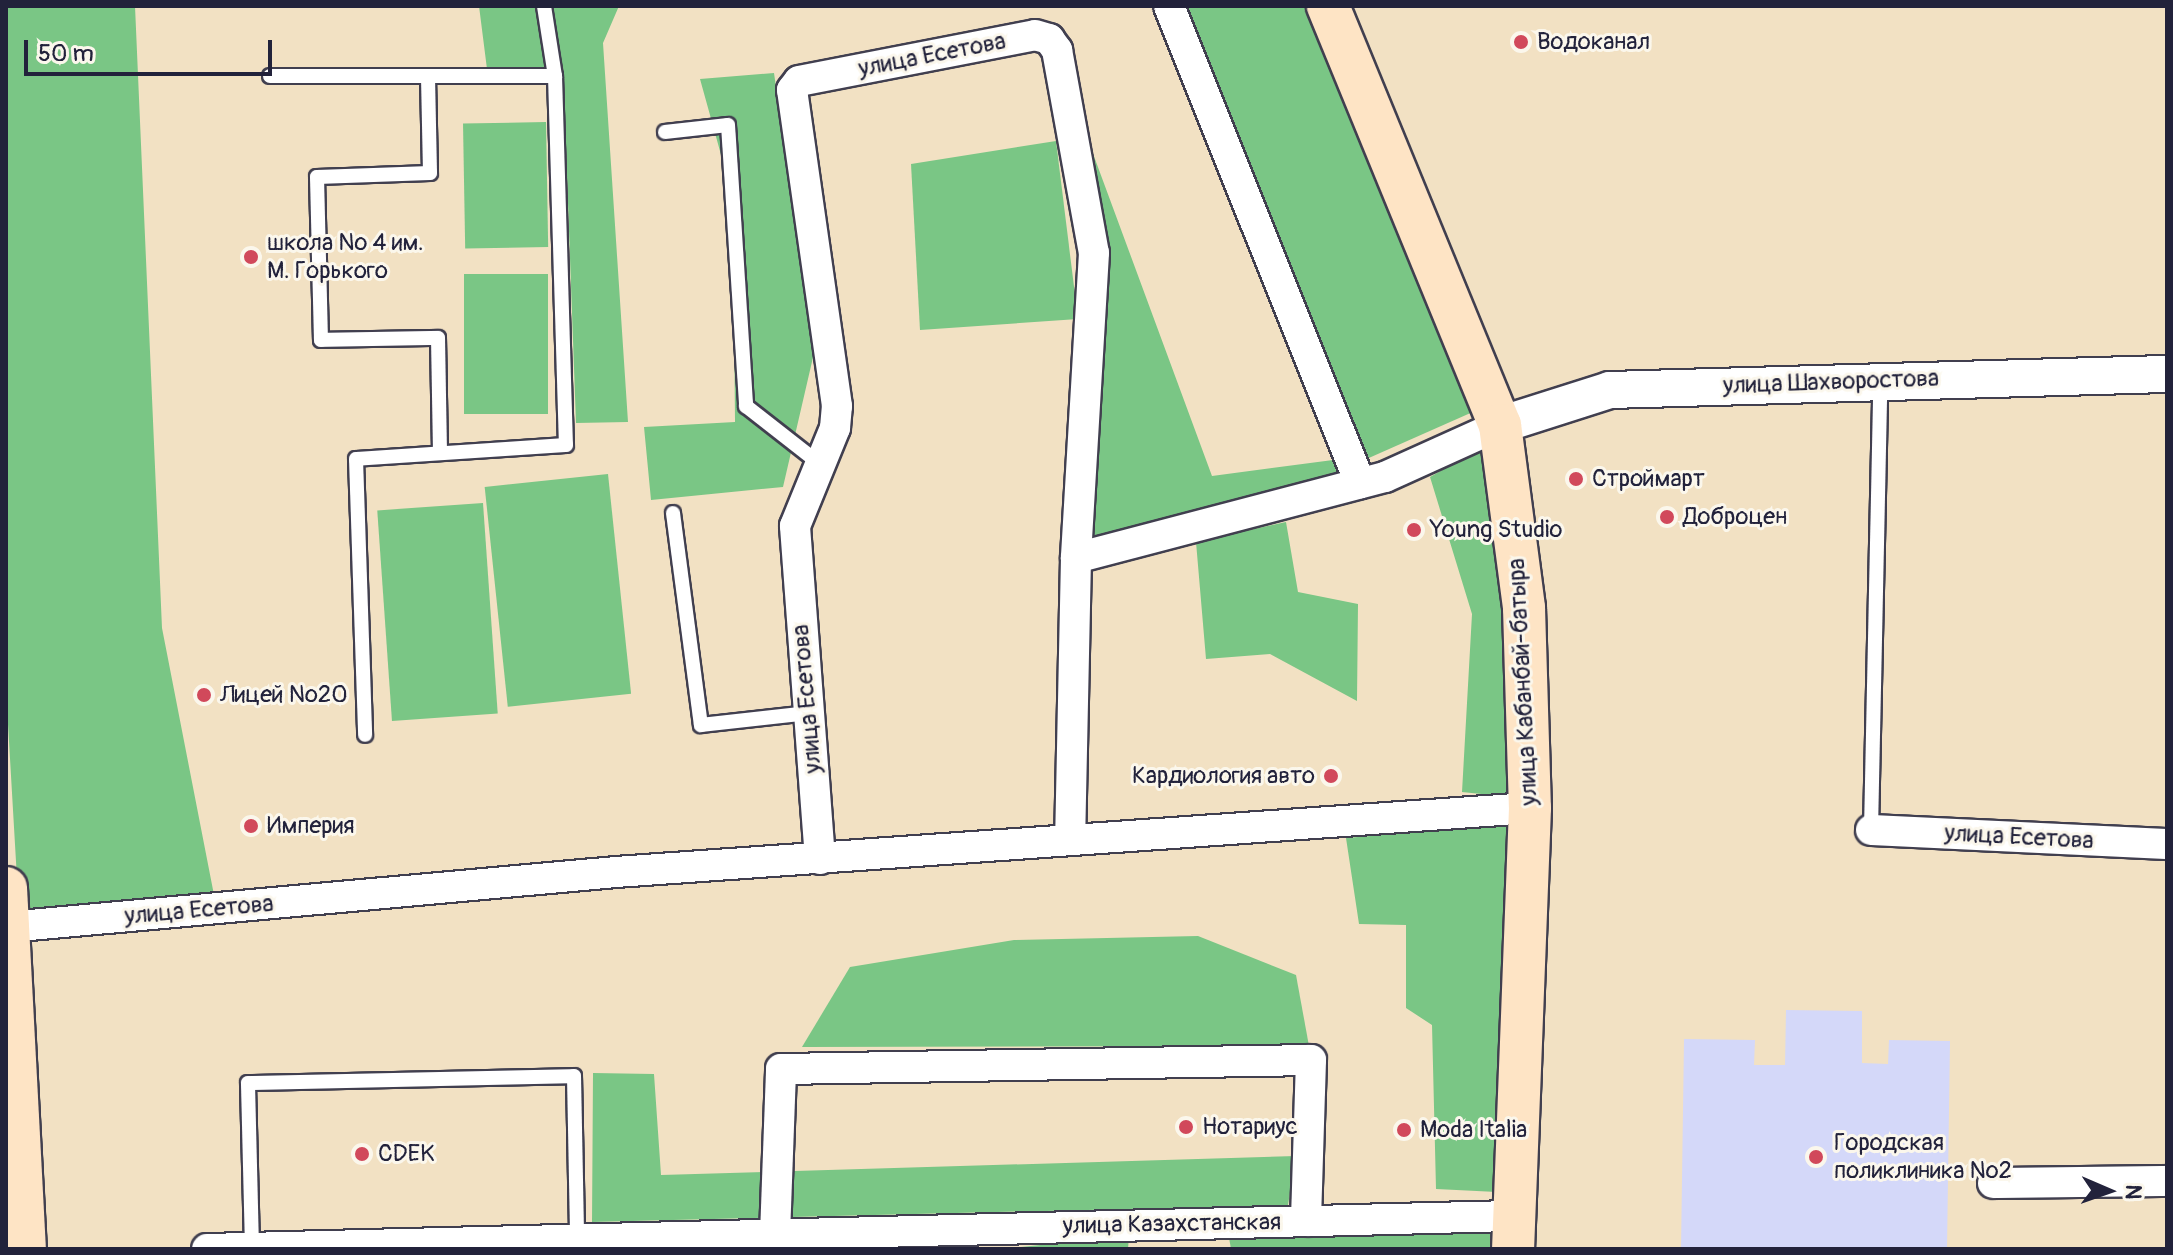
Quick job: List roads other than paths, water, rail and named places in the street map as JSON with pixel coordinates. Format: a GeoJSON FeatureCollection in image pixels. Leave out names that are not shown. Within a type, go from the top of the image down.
{"type":"FeatureCollection","features":[{"type":"Feature","properties":{"kind":"main road","name":"улица Кабанбай-батыра"},"geometry":{"type":"LineString","coordinates":[[1328,6],[1500,425],[1524,608],[1530,808],[1513,1232]]}},
{"type":"Feature","properties":{"kind":"main road"},"geometry":{"type":"LineString","coordinates":[[7,908],[25,1249]]}},
{"type":"Feature","properties":{"kind":"street"},"geometry":{"type":"LineString","coordinates":[[1169,6],[1360,483]]}},
{"type":"Feature","properties":{"kind":"street","name":"улица Есетова"},"geometry":{"type":"LineString","coordinates":[[820,859],[795,526],[835,428],[837,406],[792,90],[799,81],[1035,35],[1049,39],[1057,50],[1094,253],[1076,558],[1070,840]]}},
{"type":"Feature","properties":{"kind":"street","name":"улица Шахворостова"},"geometry":{"type":"LineString","coordinates":[[1500,425],[1610,390],[1880,379],[2167,374]]}},
{"type":"Feature","properties":{"kind":"street"},"geometry":{"type":"LineString","coordinates":[[1076,558],[1360,483],[1500,425]]}},
{"type":"Feature","properties":{"kind":"street","name":"улица Есетова"},"geometry":{"type":"LineString","coordinates":[[7,908],[820,859],[1530,808]]}},
{"type":"Feature","properties":{"kind":"street","name":"улица Есетова"},"geometry":{"type":"LineString","coordinates":[[1871,830],[2167,844]]}},
{"type":"Feature","properties":{"kind":"street"},"geometry":{"type":"LineString","coordinates":[[775,1235],[781,1069],[1311,1060],[1306,1221]]}},
{"type":"Feature","properties":{"kind":"street"},"geometry":{"type":"LineString","coordinates":[[1993,1183],[2167,1181]]}},
{"type":"Feature","properties":{"kind":"street","name":"улица Казахстанская"},"geometry":{"type":"LineString","coordinates":[[207,1249],[590,1242],[1306,1221],[1513,1232]]}},
{"type":"Feature","properties":{"kind":"lane"},"geometry":{"type":"LineString","coordinates":[[365,735],[356,459],[566,445],[555,76],[544,6]]}},
{"type":"Feature","properties":{"kind":"lane"},"geometry":{"type":"LineString","coordinates":[[270,76],[555,76]]}},
{"type":"Feature","properties":{"kind":"lane"},"geometry":{"type":"LineString","coordinates":[[428,77],[430,173],[317,177],[321,340],[438,338],[440,453]]}},
{"type":"Feature","properties":{"kind":"lane"},"geometry":{"type":"LineString","coordinates":[[665,132],[728,125],[746,406],[820,464]]}},
{"type":"Feature","properties":{"kind":"lane"},"geometry":{"type":"LineString","coordinates":[[1871,830],[1880,379]]}},
{"type":"Feature","properties":{"kind":"lane"},"geometry":{"type":"LineString","coordinates":[[673,513],[701,725],[808,713]]}},
{"type":"Feature","properties":{"kind":"lane"},"geometry":{"type":"LineString","coordinates":[[252,1248],[248,1083],[574,1076],[590,1242]]}},
{"type":"Feature","properties":{"kind":"place","name":"Водоканал"},"geometry":{"type":"Point","coordinates":[1521,42]}},
{"type":"Feature","properties":{"kind":"place","name":"школа № 4 им. М. Горького"},"geometry":{"type":"Point","coordinates":[251,257]}},
{"type":"Feature","properties":{"kind":"place","name":"Строймарт"},"geometry":{"type":"Point","coordinates":[1576,479]}},
{"type":"Feature","properties":{"kind":"place","name":"Доброцен"},"geometry":{"type":"Point","coordinates":[1667,517]}},
{"type":"Feature","properties":{"kind":"place","name":"Young Studio"},"geometry":{"type":"Point","coordinates":[1414,530]}},
{"type":"Feature","properties":{"kind":"place","name":"Лицей №20"},"geometry":{"type":"Point","coordinates":[204,695]}},
{"type":"Feature","properties":{"kind":"place","name":"Кардиология авто"},"geometry":{"type":"Point","coordinates":[1331,776]}},
{"type":"Feature","properties":{"kind":"place","name":"Империя"},"geometry":{"type":"Point","coordinates":[251,826]}},
{"type":"Feature","properties":{"kind":"place","name":"Нотариус"},"geometry":{"type":"Point","coordinates":[1186,1127]}},
{"type":"Feature","properties":{"kind":"place","name":"Moda Italia"},"geometry":{"type":"Point","coordinates":[1404,1130]}},
{"type":"Feature","properties":{"kind":"place","name":"CDEK"},"geometry":{"type":"Point","coordinates":[362,1154]}},
{"type":"Feature","properties":{"kind":"place","name":"Городская поликлиника №2"},"geometry":{"type":"Point","coordinates":[1816,1157]}}]}
